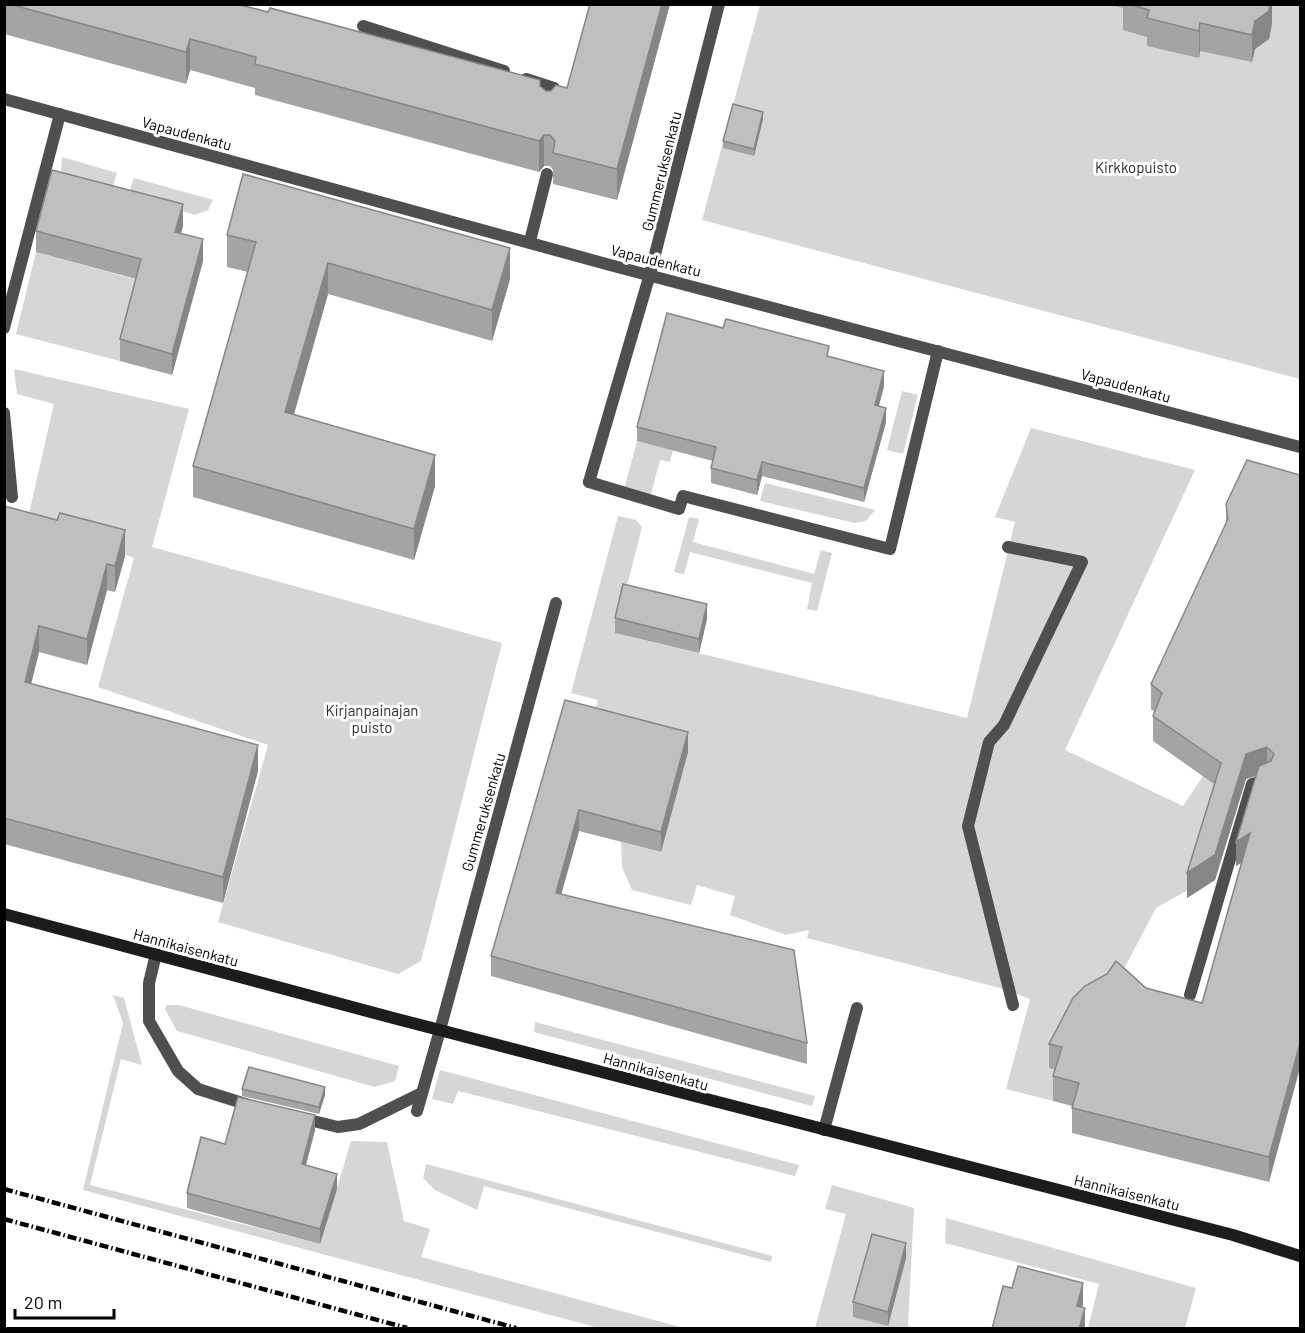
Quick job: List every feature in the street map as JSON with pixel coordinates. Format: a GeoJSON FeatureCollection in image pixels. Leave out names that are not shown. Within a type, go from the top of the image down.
{"type":"FeatureCollection","features":[{"type":"Feature","properties":{"kind":"main road","name":"Hannikaisenkatu"},"geometry":{"type":"LineString","coordinates":[[4,914],[440,1030],[1233,1235],[1300,1256]]}},
{"type":"Feature","properties":{"kind":"street","name":"Gummeruksenkatu"},"geometry":{"type":"LineString","coordinates":[[719,4],[650,274],[589,482],[680,509],[682,496],[890,549],[938,351]]}},
{"type":"Feature","properties":{"kind":"street"},"geometry":{"type":"LineString","coordinates":[[363,26],[554,87],[548,114]]}},
{"type":"Feature","properties":{"kind":"street","name":"Vapaudenkatu"},"geometry":{"type":"LineString","coordinates":[[4,99],[1300,447]]}},
{"type":"Feature","properties":{"kind":"street"},"geometry":{"type":"LineString","coordinates":[[4,328],[60,114]]}},
{"type":"Feature","properties":{"kind":"street"},"geometry":{"type":"LineString","coordinates":[[530,242],[547,174]]}},
{"type":"Feature","properties":{"kind":"street"},"geometry":{"type":"LineString","coordinates":[[4,413],[12,496]]}},
{"type":"Feature","properties":{"kind":"street"},"geometry":{"type":"LineString","coordinates":[[1008,547],[1082,562],[1004,725],[989,742],[968,826],[1013,1005]]}},
{"type":"Feature","properties":{"kind":"street","name":"Gummeruksenkatu"},"geometry":{"type":"LineString","coordinates":[[417,1110],[556,603]]}},
{"type":"Feature","properties":{"kind":"street"},"geometry":{"type":"LineString","coordinates":[[1190,995],[1252,784],[1266,780]]}},
{"type":"Feature","properties":{"kind":"street"},"geometry":{"type":"LineString","coordinates":[[156,954],[149,984],[149,1021],[178,1071],[198,1089],[228,1101],[261,1108]]}},
{"type":"Feature","properties":{"kind":"street"},"geometry":{"type":"LineString","coordinates":[[824,1130],[857,1008]]}},
{"type":"Feature","properties":{"kind":"street"},"geometry":{"type":"LineString","coordinates":[[283,1114],[338,1127],[359,1124],[422,1093]]}},
{"type":"Feature","properties":{"kind":"green space","name":"Kirkkopuisto"},"geometry":{"type":"Polygon","coordinates":[[[760,5],[1300,5],[1300,379],[702,220],[760,5]]]}},
{"type":"Feature","properties":{"kind":"green space"},"geometry":{"type":"Polygon","coordinates":[[[62,157],[117,173],[111,193],[66,178],[61,171],[62,157]]]}},
{"type":"Feature","properties":{"kind":"green space"},"geometry":{"type":"Polygon","coordinates":[[[134,178],[213,200],[208,210],[195,215],[128,195],[134,178]]]}},
{"type":"Feature","properties":{"kind":"green space"},"geometry":{"type":"Polygon","coordinates":[[[36,252],[141,281],[120,361],[16,334],[36,252]]]}},
{"type":"Feature","properties":{"kind":"green space","name":"Kirjanpainajan puisto"},"geometry":{"type":"Polygon","coordinates":[[[14,369],[189,409],[152,547],[502,643],[421,961],[398,974],[218,922],[268,745],[98,687],[134,558],[4,507],[29,513],[54,404],[17,394],[14,369]]]}},
{"type":"Feature","properties":{"kind":"green space"},"geometry":{"type":"Polygon","coordinates":[[[902,391],[918,395],[903,454],[887,450],[902,391]]]}},
{"type":"Feature","properties":{"kind":"green space"},"geometry":{"type":"Polygon","coordinates":[[[1031,428],[1195,470],[1065,750],[1183,806],[1203,776],[1221,788],[1188,890],[1156,908],[1116,984],[1049,1068],[1062,1072],[1053,1101],[1006,1089],[1030,999],[1000,988],[807,938],[809,930],[786,935],[730,915],[735,896],[697,885],[691,905],[632,890],[622,867],[621,842],[661,852],[688,752],[591,726],[598,700],[571,693],[618,516],[636,520],[642,527],[615,633],[967,718],[1015,522],[995,517],[1031,428]]]}},
{"type":"Feature","properties":{"kind":"green space"},"geometry":{"type":"Polygon","coordinates":[[[637,441],[673,450],[670,462],[660,460],[651,494],[641,498],[623,493],[637,441]]]}},
{"type":"Feature","properties":{"kind":"green space"},"geometry":{"type":"Polygon","coordinates":[[[765,483],[875,510],[866,521],[855,523],[760,501],[765,483]]]}},
{"type":"Feature","properties":{"kind":"green space"},"geometry":{"type":"Polygon","coordinates":[[[689,517],[699,519],[693,542],[814,574],[821,550],[832,553],[817,611],[807,609],[812,583],[690,552],[684,574],[674,572],[689,517]]]}},
{"type":"Feature","properties":{"kind":"green space"},"geometry":{"type":"Polygon","coordinates":[[[113,995],[124,998],[142,1065],[121,1059],[90,1185],[320,1244],[351,1141],[387,1142],[404,1221],[430,1229],[421,1257],[684,1328],[599,1328],[83,1190],[123,1023],[113,995]]]}},
{"type":"Feature","properties":{"kind":"green space"},"geometry":{"type":"Polygon","coordinates":[[[167,1005],[179,1005],[399,1066],[395,1081],[375,1087],[177,1031],[165,1009],[167,1005]]]}},
{"type":"Feature","properties":{"kind":"green space"},"geometry":{"type":"Polygon","coordinates":[[[535,1022],[815,1096],[812,1106],[534,1032],[535,1022]]]}},
{"type":"Feature","properties":{"kind":"green space"},"geometry":{"type":"Polygon","coordinates":[[[440,1070],[799,1165],[795,1176],[458,1091],[453,1104],[432,1099],[440,1070]]]}},
{"type":"Feature","properties":{"kind":"green space"},"geometry":{"type":"Polygon","coordinates":[[[426,1164],[772,1256],[771,1262],[484,1186],[477,1210],[435,1190],[423,1178],[426,1164]]]}},
{"type":"Feature","properties":{"kind":"green space"},"geometry":{"type":"Polygon","coordinates":[[[832,1185],[914,1208],[908,1326],[916,1328],[815,1328],[846,1214],[825,1209],[832,1185]]]}},
{"type":"Feature","properties":{"kind":"green space"},"geometry":{"type":"Polygon","coordinates":[[[946,1218],[1196,1288],[1185,1328],[1088,1328],[1099,1284],[945,1243],[946,1218]]]}},
{"type":"Feature","properties":{"kind":"building"},"geometry":{"type":"Polygon","coordinates":[[[9,4],[237,4],[268,12],[270,8],[540,80],[540,86],[546,91],[551,91],[556,85],[567,88],[590,4],[662,4],[617,169],[553,153],[555,141],[550,135],[544,135],[539,141],[255,64],[256,57],[190,39],[186,52],[9,4]]]}},
{"type":"Feature","properties":{"kind":"building"},"geometry":{"type":"Polygon","coordinates":[[[1129,4],[1270,4],[1269,11],[1255,21],[1252,35],[1200,23],[1199,31],[1147,18],[1149,10],[1129,4]]]}},
{"type":"Feature","properties":{"kind":"building"},"geometry":{"type":"Polygon","coordinates":[[[733,104],[763,112],[754,149],[723,141],[733,104]]]}},
{"type":"Feature","properties":{"kind":"building"},"geometry":{"type":"Polygon","coordinates":[[[52,170],[183,204],[175,232],[203,239],[172,354],[120,339],[141,259],[36,231],[52,170]]]}},
{"type":"Feature","properties":{"kind":"building"},"geometry":{"type":"Polygon","coordinates":[[[243,174],[510,248],[492,310],[328,263],[285,412],[435,455],[414,529],[193,466],[256,242],[227,235],[243,174]]]}},
{"type":"Feature","properties":{"kind":"building"},"geometry":{"type":"Polygon","coordinates":[[[667,313],[723,328],[726,319],[829,346],[827,356],[884,371],[875,405],[886,408],[864,488],[762,462],[757,480],[711,468],[716,447],[637,427],[667,313]]]}},
{"type":"Feature","properties":{"kind":"building"},"geometry":{"type":"Polygon","coordinates":[[[1247,460],[1300,475],[1300,1043],[1269,1157],[1072,1108],[1079,1083],[1053,1076],[1062,1047],[1049,1044],[1073,998],[1085,986],[1107,974],[1116,961],[1146,988],[1202,1003],[1250,833],[1236,842],[1259,766],[1271,761],[1274,754],[1267,747],[1246,754],[1215,855],[1187,873],[1221,763],[1153,716],[1162,693],[1151,684],[1228,519],[1226,504],[1247,460]]]}},
{"type":"Feature","properties":{"kind":"building"},"geometry":{"type":"Polygon","coordinates":[[[4,506],[57,520],[60,513],[125,530],[115,566],[107,564],[87,639],[39,626],[25,682],[258,745],[223,877],[4,818],[4,506]]]}},
{"type":"Feature","properties":{"kind":"building"},"geometry":{"type":"Polygon","coordinates":[[[623,584],[707,604],[699,639],[615,618],[623,584]]]}},
{"type":"Feature","properties":{"kind":"building"},"geometry":{"type":"Polygon","coordinates":[[[565,700],[688,732],[661,832],[579,810],[556,893],[794,950],[807,1043],[491,956],[565,700]]]}},
{"type":"Feature","properties":{"kind":"building"},"geometry":{"type":"Polygon","coordinates":[[[249,1067],[325,1087],[319,1107],[242,1089],[249,1067]]]}},
{"type":"Feature","properties":{"kind":"building"},"geometry":{"type":"Polygon","coordinates":[[[238,1097],[315,1115],[302,1164],[337,1174],[320,1229],[187,1193],[201,1137],[225,1144],[238,1097]]]}},
{"type":"Feature","properties":{"kind":"building"},"geometry":{"type":"Polygon","coordinates":[[[872,1234],[906,1243],[888,1312],[853,1302],[872,1234]]]}},
{"type":"Feature","properties":{"kind":"building"},"geometry":{"type":"Polygon","coordinates":[[[1018,1266],[1083,1283],[1077,1306],[1085,1308],[1079,1329],[992,1329],[1003,1286],[1012,1288],[1018,1266]]]}},
{"type":"Feature","properties":{"kind":"railway"},"geometry":{"type":"LineString","coordinates":[[4,1189],[516,1328]]}},
{"type":"Feature","properties":{"kind":"railway"},"geometry":{"type":"LineString","coordinates":[[4,1219],[407,1328]]}}]}
